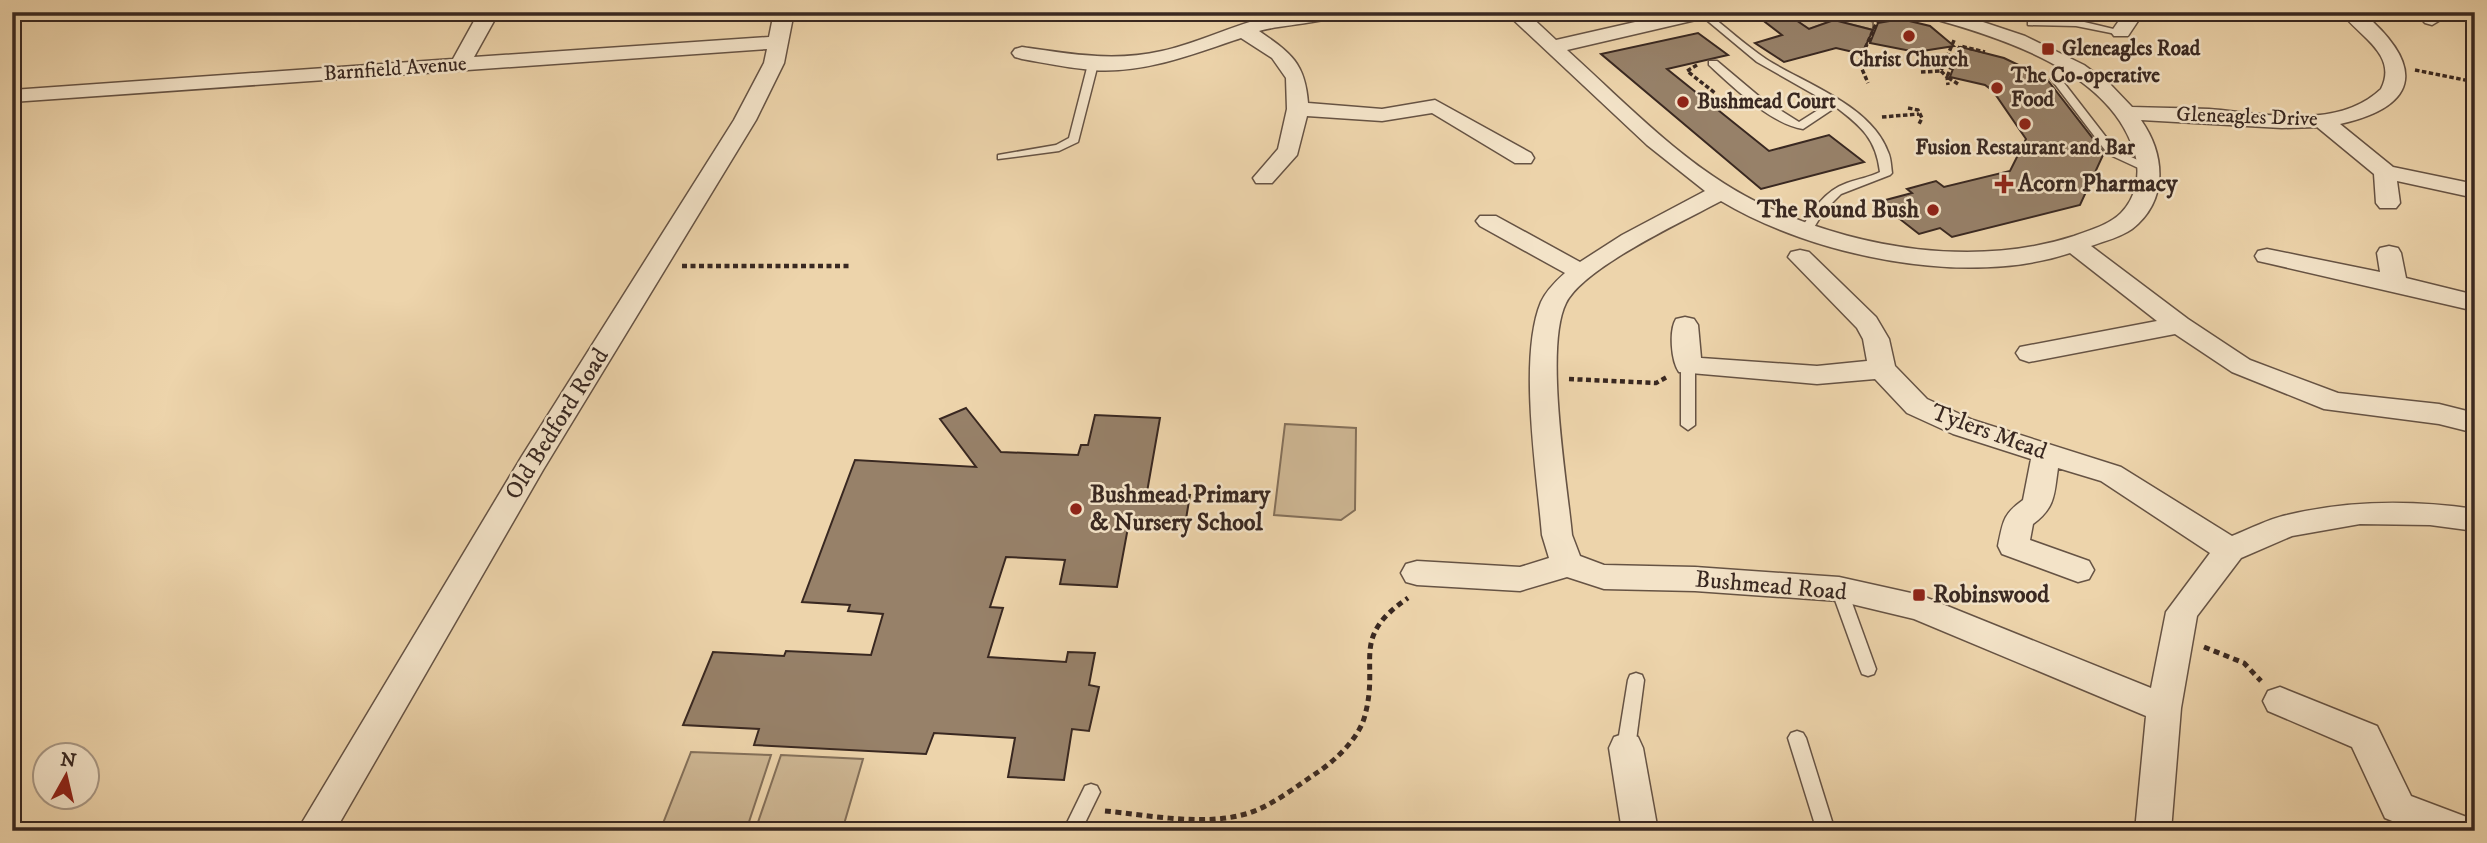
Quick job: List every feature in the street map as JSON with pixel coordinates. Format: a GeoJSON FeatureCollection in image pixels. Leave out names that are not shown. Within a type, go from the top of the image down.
{"type":"FeatureCollection","features":[{"type":"Feature","properties":{"kind":"street"},"geometry":{"type":"LineString","coordinates":[[460,64],[489,12]]}},
{"type":"Feature","properties":{"kind":"street","name":"Old Bedford Road"},"geometry":{"type":"LineString","coordinates":[[315,831],[532,463],[745,120],[774,63],[784,12]]}},
{"type":"Feature","properties":{"kind":"street"},"geometry":{"type":"LineString","coordinates":[[1022,53],[1093,65],[1130,63],[1168,55],[1291,17],[1337,12]]}},
{"type":"Feature","properties":{"kind":"street"},"geometry":{"type":"LineString","coordinates":[[1514,12],[1665,149],[1720,192],[1759,212],[1803,244],[1866,248],[1931,258],[1992,258],[2075,245],[2123,224],[2146,194],[2151,170],[2140,134],[2126,113],[2100,88],[2035,47],[1998,32],[1930,12]]}},
{"type":"Feature","properties":{"kind":"street"},"geometry":{"type":"LineString","coordinates":[[2121,32],[2135,12]]}},
{"type":"Feature","properties":{"kind":"street"},"geometry":{"type":"LineString","coordinates":[[2350,12],[2376,35],[2394,65]]}},
{"type":"Feature","properties":{"kind":"street"},"geometry":{"type":"LineString","coordinates":[[1552,47],[1704,13]]}},
{"type":"Feature","properties":{"kind":"street"},"geometry":{"type":"LineString","coordinates":[[1243,30],[1279,54],[1296,78],[1298,109],[1289,150],[1264,178]]}},
{"type":"Feature","properties":{"kind":"street","name":"Barnfield Avenue"},"geometry":{"type":"LineString","coordinates":[[12,96],[778,42]]}},
{"type":"Feature","properties":{"kind":"street","name":"Gleneagles Drive"},"geometry":{"type":"LineString","coordinates":[[2126,113],[2274,121],[2322,120],[2365,109],[2382,99],[2393,86],[2396,70],[2394,65]]}},
{"type":"Feature","properties":{"kind":"street"},"geometry":{"type":"LineString","coordinates":[[1298,109],[1381,116],[1435,106],[1450,89]]}},
{"type":"Feature","properties":{"kind":"street"},"geometry":{"type":"LineString","coordinates":[[1435,106],[1523,158]]}},
{"type":"Feature","properties":{"kind":"street"},"geometry":{"type":"LineString","coordinates":[[2322,120],[2385,172],[2475,191]]}},
{"type":"Feature","properties":{"kind":"street"},"geometry":{"type":"LineString","coordinates":[[2385,172],[2388,203]]}},
{"type":"Feature","properties":{"kind":"street"},"geometry":{"type":"LineString","coordinates":[[1415,584],[1520,579],[1569,564],[1561,551],[1557,535],[1543,377],[1543,361],[1554,300],[1580,271],[1720,192]]}},
{"type":"Feature","properties":{"kind":"street"},"geometry":{"type":"LineString","coordinates":[[1488,221],[1580,271]]}},
{"type":"Feature","properties":{"kind":"street","name":"Tylers Mead"},"geometry":{"type":"LineString","coordinates":[[1803,244],[1867,323],[1876,339],[1882,369],[1917,406],[1963,428],[2111,474],[2230,550]]}},
{"type":"Feature","properties":{"kind":"street"},"geometry":{"type":"LineString","coordinates":[[2075,245],[2179,325],[2241,366],[2334,402],[2439,414],[2475,423]]}},
{"type":"Feature","properties":{"kind":"street"},"geometry":{"type":"LineString","coordinates":[[2389,253],[2394,283]]}},
{"type":"Feature","properties":{"kind":"street"},"geometry":{"type":"LineString","coordinates":[[2267,256],[2475,303]]}},
{"type":"Feature","properties":{"kind":"street"},"geometry":{"type":"LineString","coordinates":[[1685,325],[1688,366],[1818,375],[1882,369]]}},
{"type":"Feature","properties":{"kind":"street"},"geometry":{"type":"LineString","coordinates":[[2029,353],[2179,325]]}},
{"type":"Feature","properties":{"kind":"street"},"geometry":{"type":"LineString","coordinates":[[2046,454],[2037,505],[2019,518],[2013,546],[2077,570]]}},
{"type":"Feature","properties":{"kind":"street"},"geometry":{"type":"LineString","coordinates":[[2153,831],[2164,708],[2182,612],[2230,550],[2287,526],[2360,513],[2430,514],[2475,520]]}},
{"type":"Feature","properties":{"kind":"street","name":"Bushmead Road"},"geometry":{"type":"LineString","coordinates":[[1569,564],[1604,577],[1695,579],[1839,589],[1920,608],[2164,708]]}},
{"type":"Feature","properties":{"kind":"street"},"geometry":{"type":"LineString","coordinates":[[2280,701],[2365,737],[2398,807],[2459,831]]}},
{"type":"Feature","properties":{"kind":"street"},"geometry":{"type":"LineString","coordinates":[[1626,748],[1640,831]]}},
{"type":"Feature","properties":{"kind":"lane"},"geometry":{"type":"LineString","coordinates":[[1704,13],[1762,61],[1863,121],[1887,159],[1886,173],[1877,179],[1850,185],[1832,194],[1803,244]]}},
{"type":"Feature","properties":{"kind":"lane"},"geometry":{"type":"LineString","coordinates":[[2031,23],[2076,23],[2121,32]]}},
{"type":"Feature","properties":{"kind":"lane"},"geometry":{"type":"LineString","coordinates":[[1713,62],[1779,117],[1794,126],[1804,125],[1835,103]]}},
{"type":"Feature","properties":{"kind":"lane"},"geometry":{"type":"LineString","coordinates":[[2064,63],[2056,79],[2112,152],[2151,170]]}},
{"type":"Feature","properties":{"kind":"lane"},"geometry":{"type":"LineString","coordinates":[[1002,157],[1059,148],[1074,140],[1093,65]]}},
{"type":"Feature","properties":{"kind":"lane"},"geometry":{"type":"LineString","coordinates":[[1688,366],[1688,425]]}},
{"type":"Feature","properties":{"kind":"lane"},"geometry":{"type":"LineString","coordinates":[[1839,589],[1868,669]]}},
{"type":"Feature","properties":{"kind":"lane"},"geometry":{"type":"LineString","coordinates":[[1626,748],[1636,680]]}},
{"type":"Feature","properties":{"kind":"lane"},"geometry":{"type":"LineString","coordinates":[[1797,738],[1826,831]]}},
{"type":"Feature","properties":{"kind":"lane"},"geometry":{"type":"LineString","coordinates":[[1072,831],[1091,792]]}},
{"type":"Feature","properties":{"kind":"path"},"geometry":{"type":"LineString","coordinates":[[1863,12],[1880,15],[1859,62],[1868,83]]}},
{"type":"Feature","properties":{"kind":"path"},"geometry":{"type":"LineString","coordinates":[[1948,85],[1947,77],[1960,46],[1985,52]]}},
{"type":"Feature","properties":{"kind":"path"},"geometry":{"type":"LineString","coordinates":[[2394,65],[2475,82]]}},
{"type":"Feature","properties":{"kind":"path"},"geometry":{"type":"LineString","coordinates":[[1941,71],[1958,84]]}},
{"type":"Feature","properties":{"kind":"path"},"geometry":{"type":"LineString","coordinates":[[1908,108],[1918,110],[1922,118],[1919,124]]}},
{"type":"Feature","properties":{"kind":"path"},"geometry":{"type":"LineString","coordinates":[[1863,121],[1896,114],[1919,114]]}},
{"type":"Feature","properties":{"kind":"path"},"geometry":{"type":"LineString","coordinates":[[674,266],[850,266]]}},
{"type":"Feature","properties":{"kind":"path"},"geometry":{"type":"LineString","coordinates":[[1543,377],[1656,383],[1688,366]]}},
{"type":"Feature","properties":{"kind":"path"},"geometry":{"type":"LineString","coordinates":[[1083,810],[1196,817],[1249,813],[1331,762],[1364,721],[1370,688],[1366,653],[1376,624],[1415,584]]}},
{"type":"Feature","properties":{"kind":"path"},"geometry":{"type":"LineString","coordinates":[[2177,636],[2244,663],[2280,701]]}},
{"type":"Feature","properties":{"kind":"shaded area"},"geometry":{"type":"Polygon","coordinates":[[[1809,12],[1852,12],[1873,22],[1873,30],[1834,20],[1809,29],[1790,16],[1809,12]]]}},
{"type":"Feature","properties":{"kind":"shaded area"},"geometry":{"type":"Polygon","coordinates":[[[1285,424],[1356,428],[1355,510],[1341,520],[1274,515],[1285,424]]]}},
{"type":"Feature","properties":{"kind":"shaded area"},"geometry":{"type":"Polygon","coordinates":[[[691,752],[771,755],[746,831],[660,831],[691,752]]]}},
{"type":"Feature","properties":{"kind":"shaded area"},"geometry":{"type":"Polygon","coordinates":[[[781,755],[863,759],[842,831],[755,831],[781,755]]]}},
{"type":"Feature","properties":{"kind":"building"},"geometry":{"type":"Polygon","coordinates":[[[1752,12],[1784,12],[1809,29],[1834,20],[1873,30],[1862,54],[1836,48],[1784,62],[1755,43],[1782,35],[1752,12]]]}},
{"type":"Feature","properties":{"kind":"building","name":"Christ Church"},"geometry":{"type":"Polygon","coordinates":[[[1901,19],[1930,26],[1954,46],[1916,52],[1870,43],[1878,23],[1901,19]]]}},
{"type":"Feature","properties":{"kind":"building","name":"Bushmead Court"},"geometry":{"type":"Polygon","coordinates":[[[1698,33],[1728,55],[1667,69],[1769,151],[1829,135],[1864,162],[1761,189],[1601,54],[1698,33]]]}},
{"type":"Feature","properties":{"kind":"building"},"geometry":{"type":"Polygon","coordinates":[[[1961,47],[2004,58],[2046,78],[2104,153],[2080,205],[1952,237],[1940,228],[1919,234],[1878,202],[1912,193],[1907,189],[1936,181],[1944,187],[2010,171],[2026,139],[1993,91],[1985,85],[1950,77],[1961,47]]]}},
{"type":"Feature","properties":{"kind":"building"},"geometry":{"type":"Polygon","coordinates":[[[966,408],[1001,452],[1078,455],[1081,445],[1088,445],[1095,415],[1160,418],[1147,492],[1190,495],[1185,525],[1129,522],[1117,587],[1060,584],[1065,560],[1006,557],[990,607],[1003,608],[988,657],[1066,662],[1068,652],[1095,653],[1089,685],[1099,687],[1089,731],[1072,729],[1064,780],[1008,777],[1015,738],[934,733],[926,754],[754,745],[759,729],[683,725],[713,652],[784,656],[786,651],[871,655],[883,614],[848,611],[850,605],[802,602],[855,460],[976,467],[940,419],[966,408]]]}},
{"type":"Feature","properties":{"kind":"place","name":"Christ Church"},"geometry":{"type":"Point","coordinates":[1909,36]}},
{"type":"Feature","properties":{"kind":"place","name":"Gleneagles Road"},"geometry":{"type":"Point","coordinates":[2048,49]}},
{"type":"Feature","properties":{"kind":"place","name":"The Co-operative Food"},"geometry":{"type":"Point","coordinates":[1997,88]}},
{"type":"Feature","properties":{"kind":"place","name":"Bushmead Court"},"geometry":{"type":"Point","coordinates":[1683,102]}},
{"type":"Feature","properties":{"kind":"place","name":"Fusion Restaurant and Bar"},"geometry":{"type":"Point","coordinates":[2025,124]}},
{"type":"Feature","properties":{"kind":"place","name":"Acorn Pharmacy"},"geometry":{"type":"Point","coordinates":[2004,184]}},
{"type":"Feature","properties":{"kind":"place","name":"The Round Bush"},"geometry":{"type":"Point","coordinates":[1933,210]}},
{"type":"Feature","properties":{"kind":"place","name":"Bushmead Primary & Nursery School"},"geometry":{"type":"Point","coordinates":[1076,509]}},
{"type":"Feature","properties":{"kind":"place","name":"Robinswood"},"geometry":{"type":"Point","coordinates":[1919,595]}}]}
